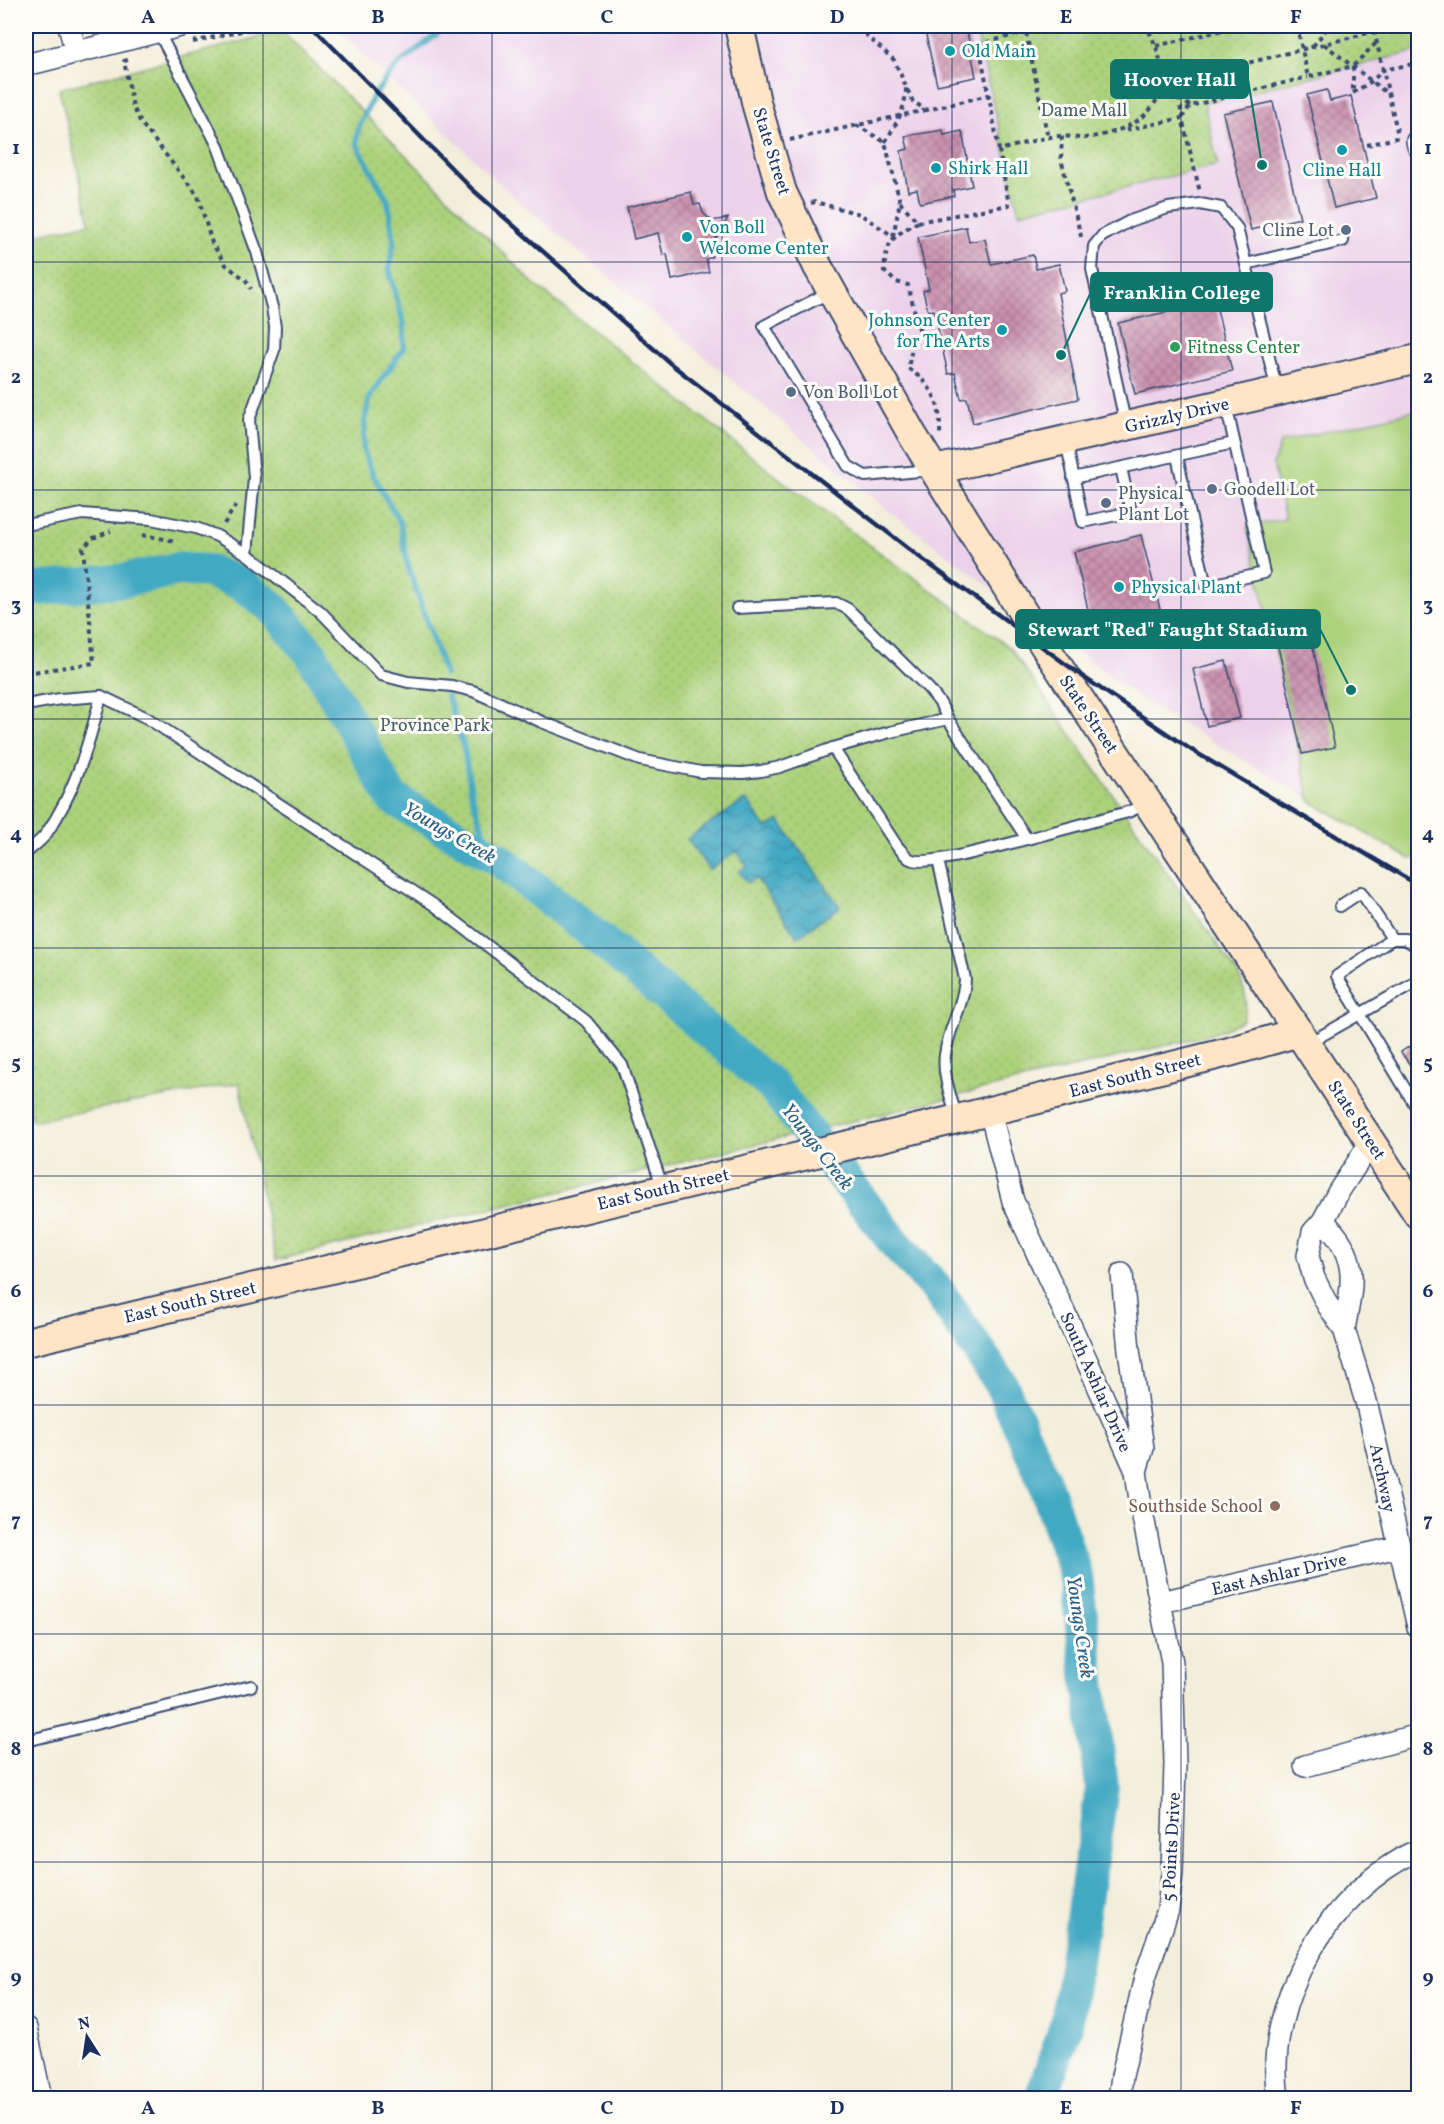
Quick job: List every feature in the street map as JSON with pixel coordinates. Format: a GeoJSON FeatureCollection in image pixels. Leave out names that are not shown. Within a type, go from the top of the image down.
{"type":"FeatureCollection","features":[{"type":"Feature","properties":{"kind":"street"},"geometry":{"type":"LineString","coordinates":[[69,26],[76,52]]}},
{"type":"Feature","properties":{"kind":"street"},"geometry":{"type":"LineString","coordinates":[[26,65],[76,52],[162,40],[180,26]]}},
{"type":"Feature","properties":{"kind":"street","name":"State Street"},"geometry":{"type":"LineString","coordinates":[[739,26],[757,106],[782,192],[832,292],[913,436],[937,458],[1025,616],[1419,1214]]}},
{"type":"Feature","properties":{"kind":"street","name":"Grizzly Drive"},"geometry":{"type":"LineString","coordinates":[[937,458],[1066,440],[1419,360]]}},
{"type":"Feature","properties":{"kind":"street","name":"East South Street"},"geometry":{"type":"LineString","coordinates":[[26,1342],[951,1121],[1229,1052],[1303,1038]]}},
{"type":"Feature","properties":{"kind":"street","name":"South Ashlar Drive"},"geometry":{"type":"LineString","coordinates":[[990,1111],[1007,1182],[1017,1211],[1136,1471],[1141,1508],[1172,1662]]}},
{"type":"Feature","properties":{"kind":"street","name":"Archway"},"geometry":{"type":"LineString","coordinates":[[1371,1142],[1339,1191],[1323,1221],[1313,1232],[1308,1256],[1314,1278],[1327,1304],[1344,1329],[1367,1405],[1398,1547],[1419,1627]]}},
{"type":"Feature","properties":{"kind":"street","name":"Archway"},"geometry":{"type":"LineString","coordinates":[[1323,1221],[1337,1234],[1345,1247],[1351,1268],[1349,1302],[1344,1329]]}},
{"type":"Feature","properties":{"kind":"street"},"geometry":{"type":"LineString","coordinates":[[1122,1275],[1127,1340],[1143,1448],[1136,1471]]}},
{"type":"Feature","properties":{"kind":"street","name":"East Ashlar Drive"},"geometry":{"type":"LineString","coordinates":[[1161,1602],[1398,1547]]}},
{"type":"Feature","properties":{"kind":"street","name":"5 Points Drive"},"geometry":{"type":"LineString","coordinates":[[1119,2098],[1145,1977],[1168,1910],[1172,1873],[1175,1764],[1172,1662]]}},
{"type":"Feature","properties":{"kind":"street"},"geometry":{"type":"LineString","coordinates":[[1305,1766],[1419,1735]]}},
{"type":"Feature","properties":{"kind":"street"},"geometry":{"type":"LineString","coordinates":[[1278,2098],[1278,2051],[1285,2012],[1298,1973],[1318,1937],[1343,1905],[1373,1878],[1419,1850]]}},
{"type":"Feature","properties":{"kind":"street"},"geometry":{"type":"LineString","coordinates":[[26,2028],[34,2086]]}},
{"type":"Feature","properties":{"kind":"lane"},"geometry":{"type":"LineString","coordinates":[[162,40],[217,144],[257,252],[272,307],[275,327],[274,350],[249,420],[254,478],[247,554]]}},
{"type":"Feature","properties":{"kind":"lane"},"geometry":{"type":"LineString","coordinates":[[1126,427],[1092,264],[1094,246],[1112,228],[1168,208],[1200,204],[1221,208],[1237,228],[1278,392]]}},
{"type":"Feature","properties":{"kind":"lane"},"geometry":{"type":"LineString","coordinates":[[1246,264],[1343,241]]}},
{"type":"Feature","properties":{"kind":"lane"},"geometry":{"type":"LineString","coordinates":[[832,292],[764,326],[848,466],[865,476],[937,458]]}},
{"type":"Feature","properties":{"kind":"lane"},"geometry":{"type":"LineString","coordinates":[[1177,456],[1206,586],[1264,573],[1226,404]]}},
{"type":"Feature","properties":{"kind":"lane"},"geometry":{"type":"LineString","coordinates":[[1066,440],[1083,522],[1131,512],[1121,468]]}},
{"type":"Feature","properties":{"kind":"lane"},"geometry":{"type":"LineString","coordinates":[[1073,478],[1234,443]]}},
{"type":"Feature","properties":{"kind":"lane"},"geometry":{"type":"LineString","coordinates":[[26,525],[82,514],[151,519],[196,528],[217,536],[247,554],[321,612],[381,675],[408,682],[452,686],[473,691],[542,722],[640,760],[701,772],[761,771],[780,767],[833,747],[948,719]]}},
{"type":"Feature","properties":{"kind":"lane"},"geometry":{"type":"LineString","coordinates":[[737,608],[836,603],[848,609],[929,689],[940,703],[948,719],[1027,838]]}},
{"type":"Feature","properties":{"kind":"lane"},"geometry":{"type":"LineString","coordinates":[[26,705],[60,699],[101,696],[147,718],[434,905],[585,1021],[622,1065],[663,1189]]}},
{"type":"Feature","properties":{"kind":"lane"},"geometry":{"type":"LineString","coordinates":[[26,853],[45,836],[66,800],[90,742],[101,696]]}},
{"type":"Feature","properties":{"kind":"lane"},"geometry":{"type":"LineString","coordinates":[[833,747],[897,846],[910,859],[919,862],[938,860],[1128,812],[1149,802]]}},
{"type":"Feature","properties":{"kind":"lane"},"geometry":{"type":"LineString","coordinates":[[938,860],[965,979],[965,991],[953,1021],[944,1063],[951,1121]]}},
{"type":"Feature","properties":{"kind":"lane"},"geometry":{"type":"LineString","coordinates":[[1340,906],[1361,892],[1392,939]]}},
{"type":"Feature","properties":{"kind":"lane"},"geometry":{"type":"LineString","coordinates":[[1419,947],[1405,939],[1392,939],[1337,976],[1419,1110]]}},
{"type":"Feature","properties":{"kind":"lane"},"geometry":{"type":"LineString","coordinates":[[1303,1038],[1360,1015],[1419,981]]}},
{"type":"Feature","properties":{"kind":"lane"},"geometry":{"type":"LineString","coordinates":[[26,1741],[250,1686]]}},
{"type":"Feature","properties":{"kind":"path"},"geometry":{"type":"LineString","coordinates":[[253,295],[246,280],[226,266],[212,243],[198,195],[141,123],[133,107],[124,61],[162,40],[264,26]]}},
{"type":"Feature","properties":{"kind":"path"},"geometry":{"type":"LineString","coordinates":[[860,26],[868,37],[894,60],[913,102],[927,110]]}},
{"type":"Feature","properties":{"kind":"path"},"geometry":{"type":"LineString","coordinates":[[893,236],[918,222],[1009,205],[979,44],[1026,33],[1043,26]]}},
{"type":"Feature","properties":{"kind":"path"},"geometry":{"type":"LineString","coordinates":[[1122,130],[1143,117],[1157,102],[1162,84],[1163,66],[1146,26]]}},
{"type":"Feature","properties":{"kind":"path"},"geometry":{"type":"LineString","coordinates":[[1156,46],[1240,26]]}},
{"type":"Feature","properties":{"kind":"path"},"geometry":{"type":"LineString","coordinates":[[1297,26],[1308,77]]}},
{"type":"Feature","properties":{"kind":"path"},"geometry":{"type":"LineString","coordinates":[[1313,46],[1329,26]]}},
{"type":"Feature","properties":{"kind":"path"},"geometry":{"type":"LineString","coordinates":[[1367,145],[1396,138],[1397,131],[1373,26]]}},
{"type":"Feature","properties":{"kind":"path"},"geometry":{"type":"LineString","coordinates":[[1162,84],[1398,26]]}},
{"type":"Feature","properties":{"kind":"path"},"geometry":{"type":"LineString","coordinates":[[1026,33],[1048,138]]}},
{"type":"Feature","properties":{"kind":"path"},"geometry":{"type":"LineString","coordinates":[[999,150],[1062,135],[1083,139],[1182,118],[1190,106],[1353,66],[1377,42]]}},
{"type":"Feature","properties":{"kind":"path"},"geometry":{"type":"LineString","coordinates":[[1324,44],[1388,95]]}},
{"type":"Feature","properties":{"kind":"path"},"geometry":{"type":"LineString","coordinates":[[1353,66],[1353,93],[1372,81],[1383,70],[1419,63]]}},
{"type":"Feature","properties":{"kind":"path"},"geometry":{"type":"LineString","coordinates":[[1174,81],[1200,194]]}},
{"type":"Feature","properties":{"kind":"path"},"geometry":{"type":"LineString","coordinates":[[905,84],[906,101],[885,142],[900,202],[893,236],[885,256],[884,271],[896,282],[908,285],[920,333],[912,348],[908,368],[924,380],[936,398],[940,421],[937,458]]}},
{"type":"Feature","properties":{"kind":"path"},"geometry":{"type":"LineString","coordinates":[[769,144],[927,110],[989,94]]}},
{"type":"Feature","properties":{"kind":"path"},"geometry":{"type":"LineString","coordinates":[[1178,97],[1190,106]]}},
{"type":"Feature","properties":{"kind":"path"},"geometry":{"type":"LineString","coordinates":[[856,125],[885,142]]}},
{"type":"Feature","properties":{"kind":"path"},"geometry":{"type":"LineString","coordinates":[[1062,135],[1061,159],[1083,243],[1092,264]]}},
{"type":"Feature","properties":{"kind":"path"},"geometry":{"type":"LineString","coordinates":[[790,208],[815,202],[860,214],[893,236]]}},
{"type":"Feature","properties":{"kind":"path"},"geometry":{"type":"LineString","coordinates":[[900,202],[918,222]]}},
{"type":"Feature","properties":{"kind":"path"},"geometry":{"type":"LineString","coordinates":[[217,536],[241,497]]}},
{"type":"Feature","properties":{"kind":"path"},"geometry":{"type":"LineString","coordinates":[[26,673],[94,663],[83,548],[93,538],[115,530]]}},
{"type":"Feature","properties":{"kind":"path"},"geometry":{"type":"LineString","coordinates":[[138,534],[184,543]]}},
{"type":"Feature","properties":{"kind":"shaded area"},"geometry":{"type":"Polygon","coordinates":[[[333,26],[1418,26],[1418,862],[1143,701],[890,512],[516,199],[333,26]]]}},
{"type":"Feature","properties":{"kind":"green space","name":"Dame Mall"},"geometry":{"type":"Polygon","coordinates":[[[975,26],[1418,26],[1418,51],[1204,103],[1218,165],[1019,213],[975,26]]]}},
{"type":"Feature","properties":{"kind":"green space","name":"Province Park"},"geometry":{"type":"Polygon","coordinates":[[[282,31],[533,283],[789,486],[1010,648],[1236,971],[1245,995],[1246,1007],[1243,1020],[1209,1035],[276,1260],[239,1083],[32,1121],[26,1090],[26,237],[90,223],[59,89],[282,31]]]}},
{"type":"Feature","properties":{"kind":"green space"},"geometry":{"type":"Polygon","coordinates":[[[1418,410],[1418,857],[1410,859],[1310,801],[1247,527],[1285,519],[1273,464],[1281,442],[1418,410]]]}},
{"type":"Feature","properties":{"kind":"water"},"geometry":{"type":"Polygon","coordinates":[[[746,799],[766,828],[779,820],[840,907],[797,937],[756,878],[748,883],[739,872],[747,866],[737,851],[709,870],[687,839],[746,799]]]}},
{"type":"Feature","properties":{"kind":"building","name":"Old Main"},"geometry":{"type":"Polygon","coordinates":[[[924,26],[966,26],[976,77],[937,85],[924,26]]]}},
{"type":"Feature","properties":{"kind":"building","name":"Cline Hall"},"geometry":{"type":"Polygon","coordinates":[[[1327,90],[1330,101],[1351,96],[1376,198],[1334,208],[1307,95],[1327,90]]]}},
{"type":"Feature","properties":{"kind":"building"},"geometry":{"type":"Polygon","coordinates":[[[1273,102],[1300,218],[1251,230],[1223,113],[1273,102]]]}},
{"type":"Feature","properties":{"kind":"building","name":"Shirk Hall"},"geometry":{"type":"Polygon","coordinates":[[[943,130],[944,135],[962,131],[972,186],[953,190],[954,196],[920,203],[917,189],[908,191],[901,151],[908,149],[905,136],[943,130]]]}},
{"type":"Feature","properties":{"kind":"building","name":"Von Boll Welcome Center"},"geometry":{"type":"Polygon","coordinates":[[[691,192],[694,205],[700,204],[703,213],[712,221],[728,218],[710,248],[712,257],[706,259],[709,272],[672,280],[667,254],[663,255],[658,233],[634,239],[627,207],[691,192]]]}},
{"type":"Feature","properties":{"kind":"building","name":"Johnson Center for The Arts"},"geometry":{"type":"Polygon","coordinates":[[[966,227],[969,242],[985,239],[991,264],[1033,255],[1036,269],[1059,264],[1065,291],[1058,293],[1078,399],[973,423],[967,398],[961,399],[955,373],[948,374],[934,310],[928,311],[923,291],[929,289],[918,237],[966,227]]]}},
{"type":"Feature","properties":{"kind":"building","name":"Fitness Center"},"geometry":{"type":"Polygon","coordinates":[[[1215,301],[1232,371],[1135,394],[1118,323],[1215,301]]]}},
{"type":"Feature","properties":{"kind":"building","name":"Physical Plant"},"geometry":{"type":"Polygon","coordinates":[[[1141,535],[1163,621],[1095,638],[1074,552],[1141,535]]]}},
{"type":"Feature","properties":{"kind":"building"},"geometry":{"type":"Polygon","coordinates":[[[1305,612],[1335,747],[1302,754],[1272,620],[1305,612]]]}},
{"type":"Feature","properties":{"kind":"building"},"geometry":{"type":"Polygon","coordinates":[[[1226,661],[1240,718],[1207,726],[1193,669],[1226,661]]]}},
{"type":"Feature","properties":{"kind":"building"},"geometry":{"type":"Polygon","coordinates":[[[1419,1040],[1419,1078],[1401,1052],[1419,1040]]]}},
{"type":"Feature","properties":{"kind":"waterway"},"geometry":{"type":"LineString","coordinates":[[442,26],[436,35],[400,63],[388,76],[373,97],[359,126],[356,143],[388,201],[394,242],[389,270],[404,325],[404,348],[370,396],[365,420],[363,449],[372,473],[400,523],[408,566],[445,675]]}},
{"type":"Feature","properties":{"kind":"waterway","name":"Youngs Creek"},"geometry":{"type":"LineString","coordinates":[[26,590],[126,580],[179,569],[208,571],[241,584],[272,607],[311,654],[392,798],[500,860],[597,937],[771,1085],[894,1242],[936,1288],[1000,1382],[1043,1478],[1076,1576],[1102,1787],[1066,2026],[1041,2098]]}},
{"type":"Feature","properties":{"kind":"waterway"},"geometry":{"type":"LineString","coordinates":[[447,695],[464,748],[472,797],[484,833],[500,860]]}},
{"type":"Feature","properties":{"kind":"railway"},"geometry":{"type":"LineString","coordinates":[[312,26],[472,189],[671,364],[918,556],[1082,676],[1190,749],[1418,885]]}},
{"type":"Feature","properties":{"kind":"place","name":"Old Main"},"geometry":{"type":"Point","coordinates":[950,51]}},
{"type":"Feature","properties":{"kind":"place","name":"Cline Hall"},"geometry":{"type":"Point","coordinates":[1342,150]}},
{"type":"Feature","properties":{"kind":"place","name":"Hoover Hall"},"geometry":{"type":"Point","coordinates":[1262,165]}},
{"type":"Feature","properties":{"kind":"place","name":"Shirk Hall"},"geometry":{"type":"Point","coordinates":[936,168]}},
{"type":"Feature","properties":{"kind":"place","name":"Cline Lot"},"geometry":{"type":"Point","coordinates":[1346,230]}},
{"type":"Feature","properties":{"kind":"place","name":"Von Boll Welcome Center"},"geometry":{"type":"Point","coordinates":[687,237]}},
{"type":"Feature","properties":{"kind":"place","name":"Johnson Center for The Arts"},"geometry":{"type":"Point","coordinates":[1002,330]}},
{"type":"Feature","properties":{"kind":"place","name":"Fitness Center"},"geometry":{"type":"Point","coordinates":[1175,347]}},
{"type":"Feature","properties":{"kind":"place","name":"Franklin College"},"geometry":{"type":"Point","coordinates":[1061,355]}},
{"type":"Feature","properties":{"kind":"place","name":"Von Boll Lot"},"geometry":{"type":"Point","coordinates":[791,392]}},
{"type":"Feature","properties":{"kind":"place","name":"Goodell Lot"},"geometry":{"type":"Point","coordinates":[1212,489]}},
{"type":"Feature","properties":{"kind":"place","name":"Physical Plant Lot"},"geometry":{"type":"Point","coordinates":[1106,503]}},
{"type":"Feature","properties":{"kind":"place","name":"Physical Plant"},"geometry":{"type":"Point","coordinates":[1119,587]}},
{"type":"Feature","properties":{"kind":"place","name":"Stewart \"Red\" Faught Stadium"},"geometry":{"type":"Point","coordinates":[1351,690]}},
{"type":"Feature","properties":{"kind":"place","name":"Southside School"},"geometry":{"type":"Point","coordinates":[1275,1506]}}]}
